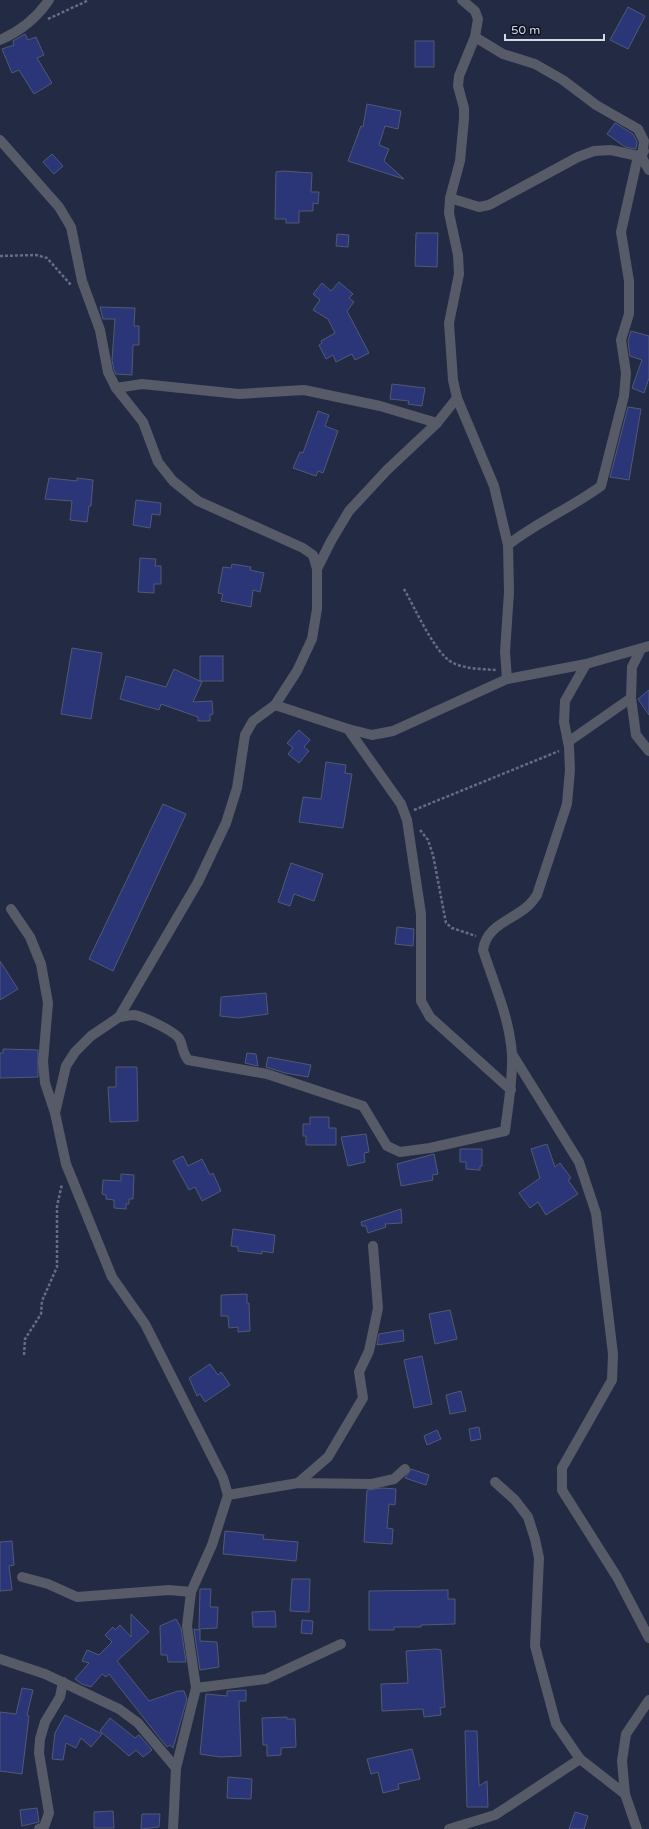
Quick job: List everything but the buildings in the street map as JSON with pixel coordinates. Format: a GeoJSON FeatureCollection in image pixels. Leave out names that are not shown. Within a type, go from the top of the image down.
{"type":"FeatureCollection","features":[{"type":"Feature","properties":{"kind":"street"},"geometry":{"type":"LineString","coordinates":[[0,40],[14,34],[28,25],[40,13],[49,0]]}},
{"type":"Feature","properties":{"kind":"street"},"geometry":{"type":"LineString","coordinates":[[462,0],[468,3],[475,11],[478,19],[475,37],[459,76],[458,86],[464,108],[464,119],[460,161],[450,198],[449,213],[458,255],[459,274],[449,323],[453,380],[457,398],[494,486],[508,545],[509,592],[505,652],[507,675]]}},
{"type":"Feature","properties":{"kind":"street"},"geometry":{"type":"LineString","coordinates":[[475,37],[503,54],[534,64],[563,80],[596,105],[638,129],[644,141],[621,232],[629,281],[629,314],[621,340],[626,373],[624,396],[601,486],[588,496],[526,530],[508,545]]}},
{"type":"Feature","properties":{"kind":"street"},"geometry":{"type":"LineString","coordinates":[[0,140],[59,207],[71,227],[82,281],[100,330],[108,372],[116,388],[143,422],[158,462],[173,481],[198,502],[303,548],[313,555],[317,569],[317,609],[312,639],[297,671],[275,705],[253,721],[245,735],[237,788],[226,823],[198,882],[119,1017],[91,1036],[75,1052],[66,1066],[55,1112]]}},
{"type":"Feature","properties":{"kind":"street"},"geometry":{"type":"LineString","coordinates":[[450,198],[479,207],[489,205],[578,157],[594,151],[611,150],[641,154]]}},
{"type":"Feature","properties":{"kind":"street"},"geometry":{"type":"LineString","coordinates":[[641,154],[649,170]]}},
{"type":"Feature","properties":{"kind":"street"},"geometry":{"type":"LineString","coordinates":[[116,388],[142,384],[238,394],[304,390],[380,406],[437,423]]}},
{"type":"Feature","properties":{"kind":"street"},"geometry":{"type":"LineString","coordinates":[[317,569],[331,541],[349,511],[386,470],[437,423],[457,398]]}},
{"type":"Feature","properties":{"kind":"street"},"geometry":{"type":"LineString","coordinates":[[275,705],[348,730],[372,735],[393,731],[507,675],[586,664],[645,648]]}},
{"type":"Feature","properties":{"kind":"street"},"geometry":{"type":"LineString","coordinates":[[645,648],[632,667],[631,698],[636,735],[649,751]]}},
{"type":"Feature","properties":{"kind":"street"},"geometry":{"type":"LineString","coordinates":[[119,1017],[133,1015],[145,1018],[175,1034],[180,1039],[183,1053],[188,1060],[267,1074],[363,1106],[387,1146],[400,1152],[430,1148],[505,1131],[511,1090],[512,1054],[505,1020],[483,950],[485,940],[492,930],[529,905],[537,895],[567,804],[570,770],[569,744],[564,722],[565,701],[586,664]]}},
{"type":"Feature","properties":{"kind":"street"},"geometry":{"type":"LineString","coordinates":[[569,744],[631,698]]}},
{"type":"Feature","properties":{"kind":"street"},"geometry":{"type":"LineString","coordinates":[[348,730],[400,804],[406,817],[421,914],[421,1002],[430,1018],[511,1090]]}},
{"type":"Feature","properties":{"kind":"street"},"geometry":{"type":"LineString","coordinates":[[11,909],[30,937],[41,964],[48,1004],[43,1062],[45,1082],[55,1112],[66,1164],[112,1277],[145,1324],[223,1478],[228,1495],[212,1545],[191,1592],[187,1626],[196,1688],[176,1768],[173,1829]]}},
{"type":"Feature","properties":{"kind":"street"},"geometry":{"type":"LineString","coordinates":[[512,1054],[579,1162],[596,1213],[613,1354],[612,1380],[562,1468],[562,1490],[617,1577],[649,1638]]}},
{"type":"Feature","properties":{"kind":"street"},"geometry":{"type":"LineString","coordinates":[[298,1483],[328,1457],[363,1398],[358,1372],[369,1352],[378,1308],[373,1246]]}},
{"type":"Feature","properties":{"kind":"street"},"geometry":{"type":"LineString","coordinates":[[228,1495],[298,1483],[372,1484],[394,1479],[405,1469]]}},
{"type":"Feature","properties":{"kind":"street"},"geometry":{"type":"LineString","coordinates":[[495,1482],[515,1500],[528,1518],[535,1539],[539,1558],[535,1646],[556,1724],[580,1759],[625,1794]]}},
{"type":"Feature","properties":{"kind":"street"},"geometry":{"type":"LineString","coordinates":[[22,1577],[48,1584],[77,1596],[169,1590],[191,1592]]}},
{"type":"Feature","properties":{"kind":"street"},"geometry":{"type":"LineString","coordinates":[[196,1688],[266,1679],[341,1644]]}},
{"type":"Feature","properties":{"kind":"street"},"geometry":{"type":"LineString","coordinates":[[0,1659],[45,1674],[119,1709],[138,1723],[176,1768]]}},
{"type":"Feature","properties":{"kind":"street"},"geometry":{"type":"LineString","coordinates":[[39,1829],[44,1827],[49,1813],[39,1753],[40,1739],[45,1722],[60,1697],[62,1682]]}},
{"type":"Feature","properties":{"kind":"street"},"geometry":{"type":"LineString","coordinates":[[637,1829],[625,1794],[622,1761],[626,1734],[649,1700]]}},
{"type":"Feature","properties":{"kind":"street"},"geometry":{"type":"LineString","coordinates":[[449,1829],[495,1815],[580,1759]]}},
{"type":"Feature","properties":{"kind":"path"},"geometry":{"type":"LineString","coordinates":[[47,20],[89,0]]}},
{"type":"Feature","properties":{"kind":"path"},"geometry":{"type":"LineString","coordinates":[[0,256],[36,255],[46,258],[75,291]]}},
{"type":"Feature","properties":{"kind":"path"},"geometry":{"type":"LineString","coordinates":[[404,589],[438,650],[452,663],[468,668],[507,675]]}},
{"type":"Feature","properties":{"kind":"path"},"geometry":{"type":"LineString","coordinates":[[485,940],[452,928],[446,923],[433,855],[428,840],[406,817],[569,744]]}},
{"type":"Feature","properties":{"kind":"path"},"geometry":{"type":"LineString","coordinates":[[24,1355],[25,1339],[41,1314],[42,1301],[57,1267],[57,1206],[66,1164]]}}]}
